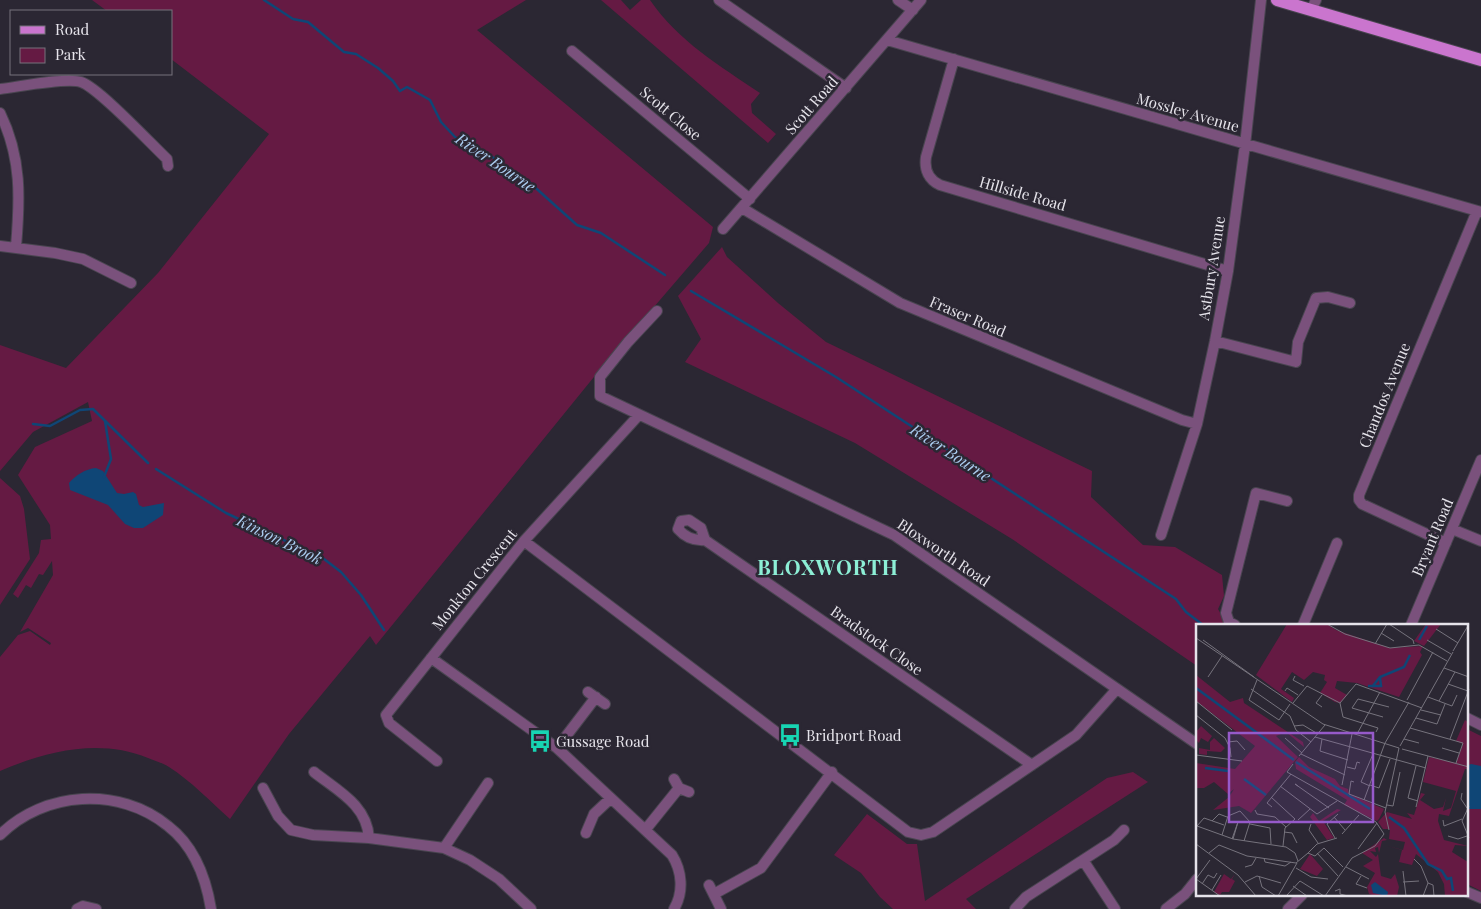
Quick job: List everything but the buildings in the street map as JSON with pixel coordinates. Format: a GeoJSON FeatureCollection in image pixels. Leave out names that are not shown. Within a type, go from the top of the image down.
{"type":"FeatureCollection","features":[{"type":"Feature","properties":{"kind":"main road"},"geometry":{"type":"LineString","coordinates":[[1277,0],[1314,5],[1481,60]]}},
{"type":"Feature","properties":{"kind":"street"},"geometry":{"type":"LineString","coordinates":[[718,0],[846,88]]}},
{"type":"Feature","properties":{"kind":"street"},"geometry":{"type":"LineString","coordinates":[[898,0],[912,10]]}},
{"type":"Feature","properties":{"kind":"street","name":"Scott Road"},"geometry":{"type":"LineString","coordinates":[[723,229],[921,0]]}},
{"type":"Feature","properties":{"kind":"street","name":"Astbury Avenue"},"geometry":{"type":"LineString","coordinates":[[1161,535],[1197,424],[1215,341],[1228,271],[1245,145],[1261,0]]}},
{"type":"Feature","properties":{"kind":"street","name":"Mossley Avenue"},"geometry":{"type":"LineString","coordinates":[[887,40],[1479,212]]}},
{"type":"Feature","properties":{"kind":"street","name":"Scott Close"},"geometry":{"type":"LineString","coordinates":[[572,51],[750,198]]}},
{"type":"Feature","properties":{"kind":"street","name":"Hillside Road"},"geometry":{"type":"LineString","coordinates":[[954,59],[926,158],[926,170],[932,180],[940,185],[1228,271]]}},
{"type":"Feature","properties":{"kind":"street"},"geometry":{"type":"LineString","coordinates":[[0,89],[68,81],[81,82],[108,103],[167,159],[168,166]]}},
{"type":"Feature","properties":{"kind":"street"},"geometry":{"type":"LineString","coordinates":[[0,113],[10,139],[18,171],[20,198],[16,248]]}},
{"type":"Feature","properties":{"kind":"street","name":"Fraser Road"},"geometry":{"type":"LineString","coordinates":[[742,208],[900,303],[1087,382],[1182,420],[1197,424]]}},
{"type":"Feature","properties":{"kind":"street","name":"Chandos Avenue"},"geometry":{"type":"LineString","coordinates":[[1446,543],[1362,504],[1359,500],[1359,495],[1479,212]]}},
{"type":"Feature","properties":{"kind":"street"},"geometry":{"type":"LineString","coordinates":[[0,246],[83,259],[131,283]]}},
{"type":"Feature","properties":{"kind":"street"},"geometry":{"type":"LineString","coordinates":[[1215,341],[1296,362],[1298,342],[1316,298],[1320,296],[1350,303]]}},
{"type":"Feature","properties":{"kind":"street","name":"Bloxworth Road"},"geometry":{"type":"LineString","coordinates":[[657,311],[628,342],[600,377],[600,396],[638,416],[894,535],[1116,690],[1196,743]]}},
{"type":"Feature","properties":{"kind":"street","name":"Monkton Crescent"},"geometry":{"type":"LineString","coordinates":[[437,761],[389,723],[386,715],[524,541],[638,416]]}},
{"type":"Feature","properties":{"kind":"street","name":"Bryant Road"},"geometry":{"type":"LineString","coordinates":[[1411,624],[1481,460]]}},
{"type":"Feature","properties":{"kind":"street"},"geometry":{"type":"LineString","coordinates":[[1233,624],[1229,622],[1226,613],[1256,493],[1287,501]]}},
{"type":"Feature","properties":{"kind":"street"},"geometry":{"type":"LineString","coordinates":[[1452,529],[1481,541]]}},
{"type":"Feature","properties":{"kind":"street","name":"Bradstock Close"},"geometry":{"type":"LineString","coordinates":[[705,540],[1032,765]]}},
{"type":"Feature","properties":{"kind":"street"},"geometry":{"type":"LineString","coordinates":[[524,541],[832,772],[908,832],[921,835],[933,832],[1076,735],[1116,690]]}},
{"type":"Feature","properties":{"kind":"street"},"geometry":{"type":"LineString","coordinates":[[1303,624],[1337,543]]}},
{"type":"Feature","properties":{"kind":"street"},"geometry":{"type":"LineString","coordinates":[[431,658],[557,748],[672,855],[677,866],[680,892],[674,909]]}},
{"type":"Feature","properties":{"kind":"street"},"geometry":{"type":"LineString","coordinates":[[557,748],[592,695],[605,704]]}},
{"type":"Feature","properties":{"kind":"street"},"geometry":{"type":"LineString","coordinates":[[1468,718],[1481,725]]}},
{"type":"Feature","properties":{"kind":"street"},"geometry":{"type":"LineString","coordinates":[[314,772],[364,814],[368,825],[369,838]]}},
{"type":"Feature","properties":{"kind":"street"},"geometry":{"type":"LineString","coordinates":[[721,909],[711,890],[761,868],[832,772]]}},
{"type":"Feature","properties":{"kind":"street"},"geometry":{"type":"LineString","coordinates":[[444,848],[488,783]]}},
{"type":"Feature","properties":{"kind":"street"},"geometry":{"type":"LineString","coordinates":[[646,829],[681,786]]}},
{"type":"Feature","properties":{"kind":"street"},"geometry":{"type":"LineString","coordinates":[[263,788],[278,816],[291,830],[312,835],[369,838],[444,848],[470,860],[499,879],[531,909]]}},
{"type":"Feature","properties":{"kind":"street"},"geometry":{"type":"LineString","coordinates":[[0,835],[26,814],[62,801],[96,798],[135,807],[153,815],[169,826],[183,841],[201,871],[211,909]]}},
{"type":"Feature","properties":{"kind":"street"},"geometry":{"type":"LineString","coordinates":[[586,833],[594,814],[610,799]]}},
{"type":"Feature","properties":{"kind":"street"},"geometry":{"type":"LineString","coordinates":[[1015,909],[1026,897],[1114,840],[1124,830]]}},
{"type":"Feature","properties":{"kind":"street"},"geometry":{"type":"LineString","coordinates":[[1083,860],[1115,909]]}},
{"type":"Feature","properties":{"kind":"street"},"geometry":{"type":"LineString","coordinates":[[1166,909],[1185,894],[1196,881]]}},
{"type":"Feature","properties":{"kind":"street"},"geometry":{"type":"LineString","coordinates":[[1468,892],[1481,898]]}},
{"type":"Feature","properties":{"kind":"street"},"geometry":{"type":"LineString","coordinates":[[1292,908],[1301,896]]}},
{"type":"Feature","properties":{"kind":"street"},"geometry":{"type":"LineString","coordinates":[[77,909],[83,906],[96,909]]}},
{"type":"Feature","properties":{"kind":"green space"},"geometry":{"type":"Polygon","coordinates":[[[92,0],[526,0],[477,30],[713,227],[709,243],[598,372],[376,645],[370,636],[289,734],[230,819],[193,785],[169,767],[130,752],[92,748],[73,750],[36,758],[0,771],[0,657],[18,635],[30,631],[50,645],[51,643],[28,628],[20,632],[53,575],[52,561],[43,575],[39,574],[31,588],[26,585],[18,598],[13,594],[39,553],[41,540],[51,539],[50,525],[18,475],[35,447],[92,421],[88,402],[33,432],[0,471],[0,345],[66,368],[158,273],[269,134],[172,60],[172,10],[106,10],[92,0]]]}},
{"type":"Feature","properties":{"kind":"green space"},"geometry":{"type":"Polygon","coordinates":[[[601,0],[621,0],[630,10],[641,0],[650,0],[673,28],[700,52],[760,93],[751,104],[752,113],[776,134],[768,143],[601,0]]]}},
{"type":"Feature","properties":{"kind":"green space"},"geometry":{"type":"Polygon","coordinates":[[[722,247],[727,257],[778,303],[826,342],[1092,471],[1091,497],[1143,545],[1175,547],[1222,575],[1224,596],[1218,609],[1226,624],[1196,624],[1196,665],[1012,539],[855,443],[685,362],[701,339],[678,296],[722,247]]]}},
{"type":"Feature","properties":{"kind":"green space"},"geometry":{"type":"Polygon","coordinates":[[[0,478],[20,496],[24,509],[30,559],[0,605],[0,478]]]}},
{"type":"Feature","properties":{"kind":"green space"},"geometry":{"type":"Polygon","coordinates":[[[1468,730],[1481,736],[1481,766],[1468,766],[1468,730]]]}},
{"type":"Feature","properties":{"kind":"green space"},"geometry":{"type":"Polygon","coordinates":[[[1133,772],[1148,782],[966,899],[976,909],[893,909],[880,897],[861,873],[834,855],[867,814],[907,844],[917,844],[925,901],[1107,778],[1133,772]]]}},
{"type":"Feature","properties":{"kind":"green space"},"geometry":{"type":"Polygon","coordinates":[[[1468,809],[1481,809],[1481,891],[1468,884],[1468,809]]]}},
{"type":"Feature","properties":{"kind":"water"},"geometry":{"type":"Polygon","coordinates":[[[96,468],[103,471],[117,493],[133,492],[136,494],[139,505],[143,507],[164,503],[163,515],[143,528],[134,528],[125,524],[108,505],[70,490],[69,483],[75,477],[84,471],[96,468]]]}},
{"type":"Feature","properties":{"kind":"water"},"geometry":{"type":"Polygon","coordinates":[[[1471,764],[1481,766],[1481,809],[1468,809],[1468,766],[1471,764]]]}},
{"type":"Feature","properties":{"kind":"waterway","name":"River Bourne"},"geometry":{"type":"LineString","coordinates":[[264,0],[293,19],[308,22],[344,52],[356,54],[378,68],[393,81],[400,91],[407,87],[430,100],[441,122],[455,137],[485,152],[529,182],[577,225],[601,233],[665,275]]}},
{"type":"Feature","properties":{"kind":"waterway","name":"River Bourne"},"geometry":{"type":"LineString","coordinates":[[691,291],[836,377],[1176,599],[1186,612],[1202,624]]}},
{"type":"Feature","properties":{"kind":"waterway"},"geometry":{"type":"LineString","coordinates":[[33,424],[50,426],[80,410],[93,409],[148,463]]}},
{"type":"Feature","properties":{"kind":"waterway","name":"Kinson Brook"},"geometry":{"type":"LineString","coordinates":[[104,477],[111,459],[105,421]]}},
{"type":"Feature","properties":{"kind":"waterway","name":"Kinson Brook"},"geometry":{"type":"LineString","coordinates":[[156,469],[226,513],[324,559],[341,572],[361,595],[384,630]]}},
{"type":"Feature","properties":{"kind":"place","name":"Bridport Road"},"geometry":{"type":"Point","coordinates":[790,735]}},
{"type":"Feature","properties":{"kind":"place","name":"Gussage Road"},"geometry":{"type":"Point","coordinates":[540,741]}},
{"type":"Feature","properties":{"kind":"district","name":"BLOXWORTH"},"geometry":{"type":"Point","coordinates":[828,566]}}]}
